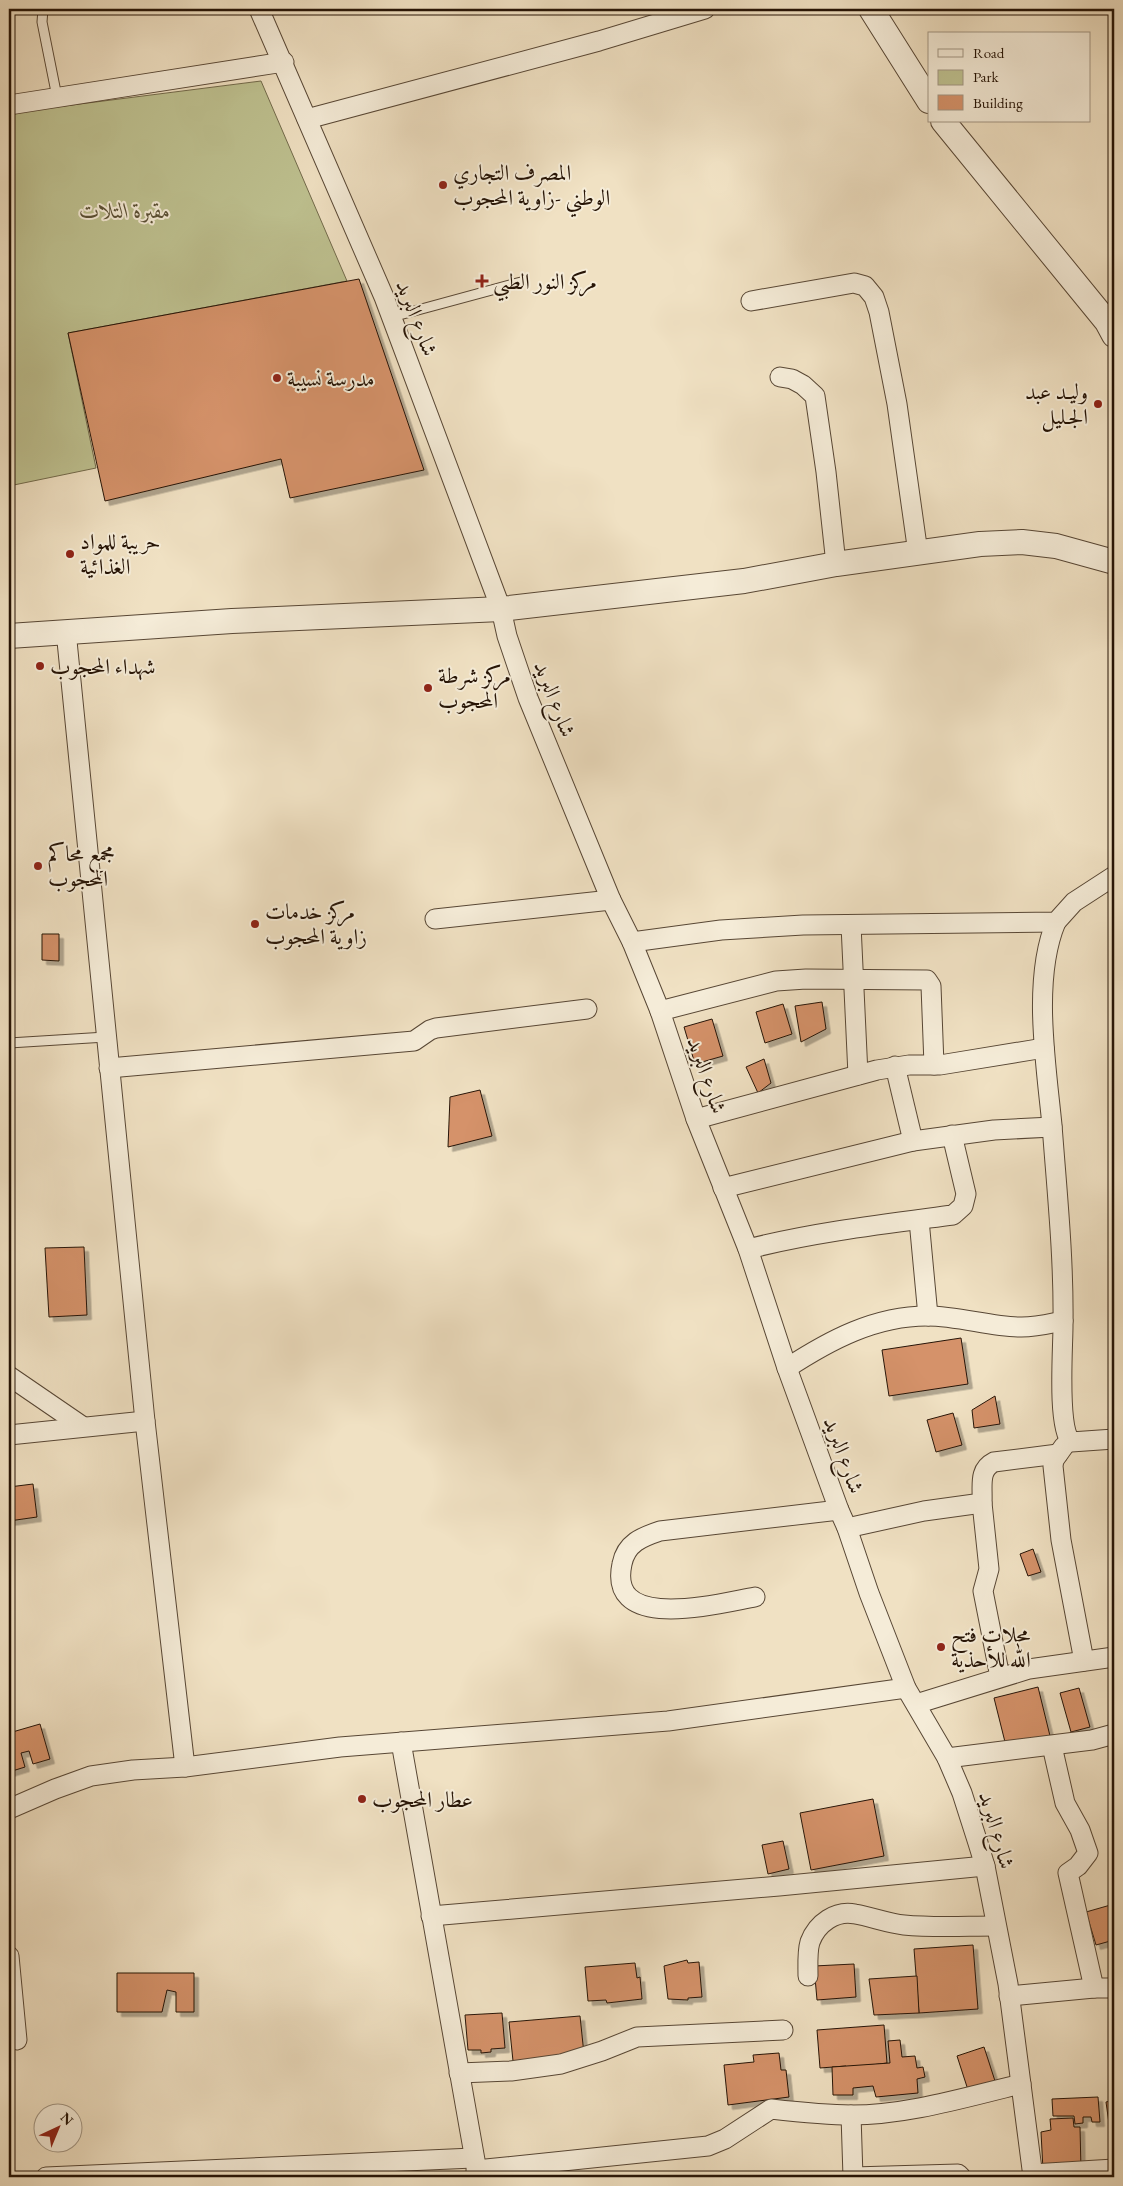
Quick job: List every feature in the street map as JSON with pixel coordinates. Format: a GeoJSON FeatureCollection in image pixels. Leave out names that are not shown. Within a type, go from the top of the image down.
{"type":"FeatureCollection","features":[{"type":"Feature","properties":{"kind":"street"},"geometry":{"type":"LineString","coordinates":[[307,119],[599,41],[705,9]]}},
{"type":"Feature","properties":{"kind":"street"},"geometry":{"type":"LineString","coordinates":[[872,9],[902,61],[928,100]]}},
{"type":"Feature","properties":{"kind":"street","name":"شارع البريد"},"geometry":{"type":"LineString","coordinates":[[264,10],[307,119],[392,317],[500,609],[528,698],[611,900],[632,942],[660,1011],[696,1120],[748,1249],[787,1368],[839,1510],[848,1528],[869,1593],[906,1688],[947,1758],[962,1793],[985,1866],[1009,1996],[1033,2176]]}},
{"type":"Feature","properties":{"kind":"street"},"geometry":{"type":"LineString","coordinates":[[9,105],[284,62]]}},
{"type":"Feature","properties":{"kind":"street"},"geometry":{"type":"LineString","coordinates":[[944,122],[1107,322],[1114,334]]}},
{"type":"Feature","properties":{"kind":"street"},"geometry":{"type":"LineString","coordinates":[[751,301],[854,283],[865,286],[874,297],[879,312],[897,404],[918,553]]}},
{"type":"Feature","properties":{"kind":"street"},"geometry":{"type":"LineString","coordinates":[[780,377],[803,385],[815,396],[836,564]]}},
{"type":"Feature","properties":{"kind":"street"},"geometry":{"type":"LineString","coordinates":[[9,636],[66,631],[500,609],[734,582],[836,564],[980,544],[1022,542],[1056,546],[1114,562]]}},
{"type":"Feature","properties":{"kind":"street"},"geometry":{"type":"LineString","coordinates":[[66,631],[145,1421],[185,1767]]}},
{"type":"Feature","properties":{"kind":"street"},"geometry":{"type":"LineString","coordinates":[[1084,1661],[1062,1540],[1053,1466],[1054,1460],[1063,1446],[1064,1274],[1044,1048],[1045,961],[1047,947],[1056,922],[1074,902],[1114,876]]}},
{"type":"Feature","properties":{"kind":"street"},"geometry":{"type":"LineString","coordinates":[[434,919],[611,900]]}},
{"type":"Feature","properties":{"kind":"street"},"geometry":{"type":"LineString","coordinates":[[632,942],[720,930],[803,925],[1056,922]]}},
{"type":"Feature","properties":{"kind":"street"},"geometry":{"type":"LineString","coordinates":[[851,925],[858,1075]]}},
{"type":"Feature","properties":{"kind":"street"},"geometry":{"type":"LineString","coordinates":[[660,1011],[776,981],[806,979],[855,981],[922,980],[930,982],[934,1064]]}},
{"type":"Feature","properties":{"kind":"street"},"geometry":{"type":"LineString","coordinates":[[109,1068],[414,1041],[436,1028],[587,1009]]}},
{"type":"Feature","properties":{"kind":"street"},"geometry":{"type":"LineString","coordinates":[[696,1120],[894,1066],[976,1060],[1044,1048]]}},
{"type":"Feature","properties":{"kind":"street"},"geometry":{"type":"LineString","coordinates":[[894,1066],[912,1141]]}},
{"type":"Feature","properties":{"kind":"street"},"geometry":{"type":"LineString","coordinates":[[723,1188],[912,1141],[994,1130],[1052,1127]]}},
{"type":"Feature","properties":{"kind":"street"},"geometry":{"type":"LineString","coordinates":[[748,1249],[774,1242],[953,1215],[959,1212],[966,1201],[966,1194],[952,1135]]}},
{"type":"Feature","properties":{"kind":"street"},"geometry":{"type":"LineString","coordinates":[[919,1220],[928,1316]]}},
{"type":"Feature","properties":{"kind":"street"},"geometry":{"type":"LineString","coordinates":[[787,1368],[818,1348],[872,1323],[928,1316],[1017,1327],[1032,1327],[1063,1321]]}},
{"type":"Feature","properties":{"kind":"street"},"geometry":{"type":"LineString","coordinates":[[9,1376],[82,1426]]}},
{"type":"Feature","properties":{"kind":"street"},"geometry":{"type":"LineString","coordinates":[[9,1435],[145,1421]]}},
{"type":"Feature","properties":{"kind":"street"},"geometry":{"type":"LineString","coordinates":[[1000,1677],[983,1591],[989,1569],[982,1503],[983,1472],[986,1466],[994,1462],[1063,1446],[1071,1442],[1114,1439]]}},
{"type":"Feature","properties":{"kind":"street"},"geometry":{"type":"LineString","coordinates":[[848,1528],[924,1511],[982,1503]]}},
{"type":"Feature","properties":{"kind":"street"},"geometry":{"type":"LineString","coordinates":[[755,1597],[677,1610],[641,1606],[629,1598],[622,1588],[622,1564],[630,1546],[646,1536],[660,1531],[839,1510]]}},
{"type":"Feature","properties":{"kind":"street"},"geometry":{"type":"LineString","coordinates":[[916,1704],[1029,1669],[1114,1656]]}},
{"type":"Feature","properties":{"kind":"street"},"geometry":{"type":"LineString","coordinates":[[9,1809],[91,1776],[133,1770],[185,1767],[340,1747],[668,1721],[906,1688]]}},
{"type":"Feature","properties":{"kind":"street"},"geometry":{"type":"LineString","coordinates":[[947,1758],[1052,1746],[1092,1740],[1114,1734]]}},
{"type":"Feature","properties":{"kind":"street"},"geometry":{"type":"LineString","coordinates":[[401,1742],[476,2168]]}},
{"type":"Feature","properties":{"kind":"street"},"geometry":{"type":"LineString","coordinates":[[1052,1746],[1065,1803],[1080,1830],[1088,1853],[1078,1866],[1068,1872],[1094,1988]]}},
{"type":"Feature","properties":{"kind":"street"},"geometry":{"type":"LineString","coordinates":[[431,1916],[985,1866]]}},
{"type":"Feature","properties":{"kind":"street"},"geometry":{"type":"LineString","coordinates":[[808,1976],[810,1943],[816,1932],[825,1922],[843,1913],[888,1923],[908,1925],[996,1926]]}},
{"type":"Feature","properties":{"kind":"street"},"geometry":{"type":"LineString","coordinates":[[9,1956],[17,2040]]}},
{"type":"Feature","properties":{"kind":"street"},"geometry":{"type":"LineString","coordinates":[[1009,1996],[1112,1988],[1114,1986]]}},
{"type":"Feature","properties":{"kind":"street"},"geometry":{"type":"LineString","coordinates":[[458,2074],[511,2071],[561,2064],[637,2037],[783,2030]]}},
{"type":"Feature","properties":{"kind":"street"},"geometry":{"type":"LineString","coordinates":[[46,2177],[476,2168],[708,2146],[725,2139],[771,2109],[804,2113],[851,2115],[907,2110],[1021,2084]]}},
{"type":"Feature","properties":{"kind":"street"},"geometry":{"type":"LineString","coordinates":[[851,2115],[853,2177],[958,2174],[962,2177]]}},
{"type":"Feature","properties":{"kind":"street"},"geometry":{"type":"LineString","coordinates":[[1033,2176],[1114,2169]]}},
{"type":"Feature","properties":{"kind":"lane"},"geometry":{"type":"LineString","coordinates":[[43,9],[42,22],[57,97]]}},
{"type":"Feature","properties":{"kind":"lane"},"geometry":{"type":"LineString","coordinates":[[392,317],[521,282]]}},
{"type":"Feature","properties":{"kind":"lane"},"geometry":{"type":"LineString","coordinates":[[9,1043],[106,1037]]}},
{"type":"Feature","properties":{"kind":"green space","name":"مقبرة التلات"},"geometry":{"type":"Polygon","coordinates":[[[261,81],[347,281],[68,333],[96,468],[9,486],[9,113],[261,81]]]}},
{"type":"Feature","properties":{"kind":"building","name":"مدرسة نسيبة"},"geometry":{"type":"Polygon","coordinates":[[[359,279],[424,470],[290,498],[281,459],[105,501],[68,333],[359,279]]]}},
{"type":"Feature","properties":{"kind":"building"},"geometry":{"type":"Polygon","coordinates":[[[42,934],[59,934],[59,961],[42,960],[42,934]]]}},
{"type":"Feature","properties":{"kind":"building"},"geometry":{"type":"Polygon","coordinates":[[[822,1002],[826,1029],[801,1042],[795,1006],[822,1002]]]}},
{"type":"Feature","properties":{"kind":"building"},"geometry":{"type":"Polygon","coordinates":[[[783,1004],[792,1034],[765,1043],[756,1012],[783,1004]]]}},
{"type":"Feature","properties":{"kind":"building"},"geometry":{"type":"Polygon","coordinates":[[[712,1019],[723,1056],[695,1064],[684,1027],[712,1019]]]}},
{"type":"Feature","properties":{"kind":"building"},"geometry":{"type":"Polygon","coordinates":[[[764,1059],[771,1083],[758,1093],[746,1067],[764,1059]]]}},
{"type":"Feature","properties":{"kind":"building"},"geometry":{"type":"Polygon","coordinates":[[[480,1090],[492,1136],[448,1147],[450,1097],[480,1090]]]}},
{"type":"Feature","properties":{"kind":"building"},"geometry":{"type":"Polygon","coordinates":[[[84,1247],[87,1315],[49,1317],[45,1248],[84,1247]]]}},
{"type":"Feature","properties":{"kind":"building"},"geometry":{"type":"Polygon","coordinates":[[[961,1338],[968,1384],[889,1396],[882,1350],[961,1338]]]}},
{"type":"Feature","properties":{"kind":"building"},"geometry":{"type":"Polygon","coordinates":[[[995,1396],[1000,1424],[974,1428],[972,1410],[995,1396]]]}},
{"type":"Feature","properties":{"kind":"building"},"geometry":{"type":"Polygon","coordinates":[[[953,1413],[962,1445],[936,1452],[927,1420],[953,1413]]]}},
{"type":"Feature","properties":{"kind":"building"},"geometry":{"type":"Polygon","coordinates":[[[33,1484],[37,1517],[9,1521],[9,1487],[33,1484]]]}},
{"type":"Feature","properties":{"kind":"building"},"geometry":{"type":"Polygon","coordinates":[[[1033,1549],[1041,1572],[1028,1576],[1020,1554],[1033,1549]]]}},
{"type":"Feature","properties":{"kind":"building"},"geometry":{"type":"Polygon","coordinates":[[[1038,1687],[1051,1740],[1007,1750],[994,1698],[1038,1687]]]}},
{"type":"Feature","properties":{"kind":"building"},"geometry":{"type":"Polygon","coordinates":[[[1079,1688],[1090,1727],[1071,1732],[1060,1693],[1079,1688]]]}},
{"type":"Feature","properties":{"kind":"building"},"geometry":{"type":"Polygon","coordinates":[[[40,1724],[50,1759],[33,1764],[29,1751],[21,1753],[25,1767],[9,1772],[9,1733],[40,1724]]]}},
{"type":"Feature","properties":{"kind":"building"},"geometry":{"type":"Polygon","coordinates":[[[873,1799],[884,1856],[811,1870],[800,1813],[873,1799]]]}},
{"type":"Feature","properties":{"kind":"building"},"geometry":{"type":"Polygon","coordinates":[[[783,1841],[789,1869],[768,1874],[762,1845],[783,1841]]]}},
{"type":"Feature","properties":{"kind":"building"},"geometry":{"type":"Polygon","coordinates":[[[1114,1904],[1114,1940],[1096,1945],[1086,1912],[1114,1904]]]}},
{"type":"Feature","properties":{"kind":"building"},"geometry":{"type":"Polygon","coordinates":[[[973,1945],[978,2009],[919,2013],[914,1949],[973,1945]]]}},
{"type":"Feature","properties":{"kind":"building"},"geometry":{"type":"Polygon","coordinates":[[[687,1960],[688,1963],[699,1962],[702,1997],[688,1998],[688,2000],[668,1999],[664,1966],[687,1960]]]}},
{"type":"Feature","properties":{"kind":"building"},"geometry":{"type":"Polygon","coordinates":[[[635,1963],[637,1978],[640,1977],[642,1999],[607,2003],[606,2000],[588,2001],[585,1967],[635,1963]]]}},
{"type":"Feature","properties":{"kind":"building"},"geometry":{"type":"Polygon","coordinates":[[[854,1964],[856,1997],[817,2000],[814,1966],[854,1964]]]}},
{"type":"Feature","properties":{"kind":"building"},"geometry":{"type":"Polygon","coordinates":[[[117,1973],[194,1973],[194,2012],[176,2012],[176,1992],[167,1990],[162,2012],[117,2012],[117,1973]]]}},
{"type":"Feature","properties":{"kind":"building"},"geometry":{"type":"Polygon","coordinates":[[[917,1976],[919,2013],[874,2015],[869,1979],[917,1976]]]}},
{"type":"Feature","properties":{"kind":"building"},"geometry":{"type":"Polygon","coordinates":[[[502,2013],[505,2048],[491,2049],[491,2052],[481,2053],[481,2050],[468,2050],[465,2015],[502,2013]]]}},
{"type":"Feature","properties":{"kind":"building"},"geometry":{"type":"Polygon","coordinates":[[[580,2016],[584,2054],[513,2061],[509,2022],[580,2016]]]}},
{"type":"Feature","properties":{"kind":"building"},"geometry":{"type":"Polygon","coordinates":[[[884,2025],[887,2063],[856,2067],[855,2070],[848,2071],[846,2066],[820,2068],[817,2030],[884,2025]]]}},
{"type":"Feature","properties":{"kind":"building"},"geometry":{"type":"Polygon","coordinates":[[[900,2040],[902,2057],[915,2056],[917,2068],[923,2067],[925,2077],[917,2079],[918,2093],[876,2097],[873,2086],[853,2088],[853,2095],[833,2095],[832,2067],[890,2063],[888,2041],[900,2040]]]}},
{"type":"Feature","properties":{"kind":"building"},"geometry":{"type":"Polygon","coordinates":[[[984,2047],[996,2084],[969,2093],[957,2056],[984,2047]]]}},
{"type":"Feature","properties":{"kind":"building"},"geometry":{"type":"Polygon","coordinates":[[[779,2053],[781,2070],[786,2070],[789,2097],[728,2105],[724,2065],[754,2062],[753,2055],[779,2053]]]}},
{"type":"Feature","properties":{"kind":"building"},"geometry":{"type":"Polygon","coordinates":[[[1098,2097],[1100,2122],[1092,2122],[1091,2117],[1083,2117],[1083,2123],[1075,2124],[1074,2116],[1053,2116],[1052,2099],[1098,2097]]]}},
{"type":"Feature","properties":{"kind":"building"},"geometry":{"type":"Polygon","coordinates":[[[1114,2100],[1114,2138],[1111,2138],[1106,2102],[1114,2100]]]}},
{"type":"Feature","properties":{"kind":"building"},"geometry":{"type":"Polygon","coordinates":[[[1073,2118],[1074,2127],[1080,2127],[1081,2170],[1043,2170],[1041,2132],[1051,2130],[1050,2119],[1073,2118]]]}},
{"type":"Feature","properties":{"kind":"place","name":"المصرف التجاري الوطني -زاوية المحجوب"},"geometry":{"type":"Point","coordinates":[443,185]}},
{"type":"Feature","properties":{"kind":"place","name":"مركز النور الطبي"},"geometry":{"type":"Point","coordinates":[482,281]}},
{"type":"Feature","properties":{"kind":"place","name":"مدرسة نسيبة"},"geometry":{"type":"Point","coordinates":[277,378]}},
{"type":"Feature","properties":{"kind":"place","name":"وليـد عبد الجـليل"},"geometry":{"type":"Point","coordinates":[1098,404]}},
{"type":"Feature","properties":{"kind":"place","name":"حريبة للمواد الغذائية"},"geometry":{"type":"Point","coordinates":[70,554]}},
{"type":"Feature","properties":{"kind":"place","name":"شهداء المحجوب"},"geometry":{"type":"Point","coordinates":[40,666]}},
{"type":"Feature","properties":{"kind":"place","name":"مركز شرطة المحجوب"},"geometry":{"type":"Point","coordinates":[428,688]}},
{"type":"Feature","properties":{"kind":"place","name":"مجمع محاكم المحجوب"},"geometry":{"type":"Point","coordinates":[38,866]}},
{"type":"Feature","properties":{"kind":"place","name":"مركز خدمات زاوية المحجوب"},"geometry":{"type":"Point","coordinates":[255,924]}},
{"type":"Feature","properties":{"kind":"place","name":"محلات فتح الله للأحذية"},"geometry":{"type":"Point","coordinates":[941,1647]}},
{"type":"Feature","properties":{"kind":"place","name":"عطار المحجوب"},"geometry":{"type":"Point","coordinates":[362,1799]}}]}
